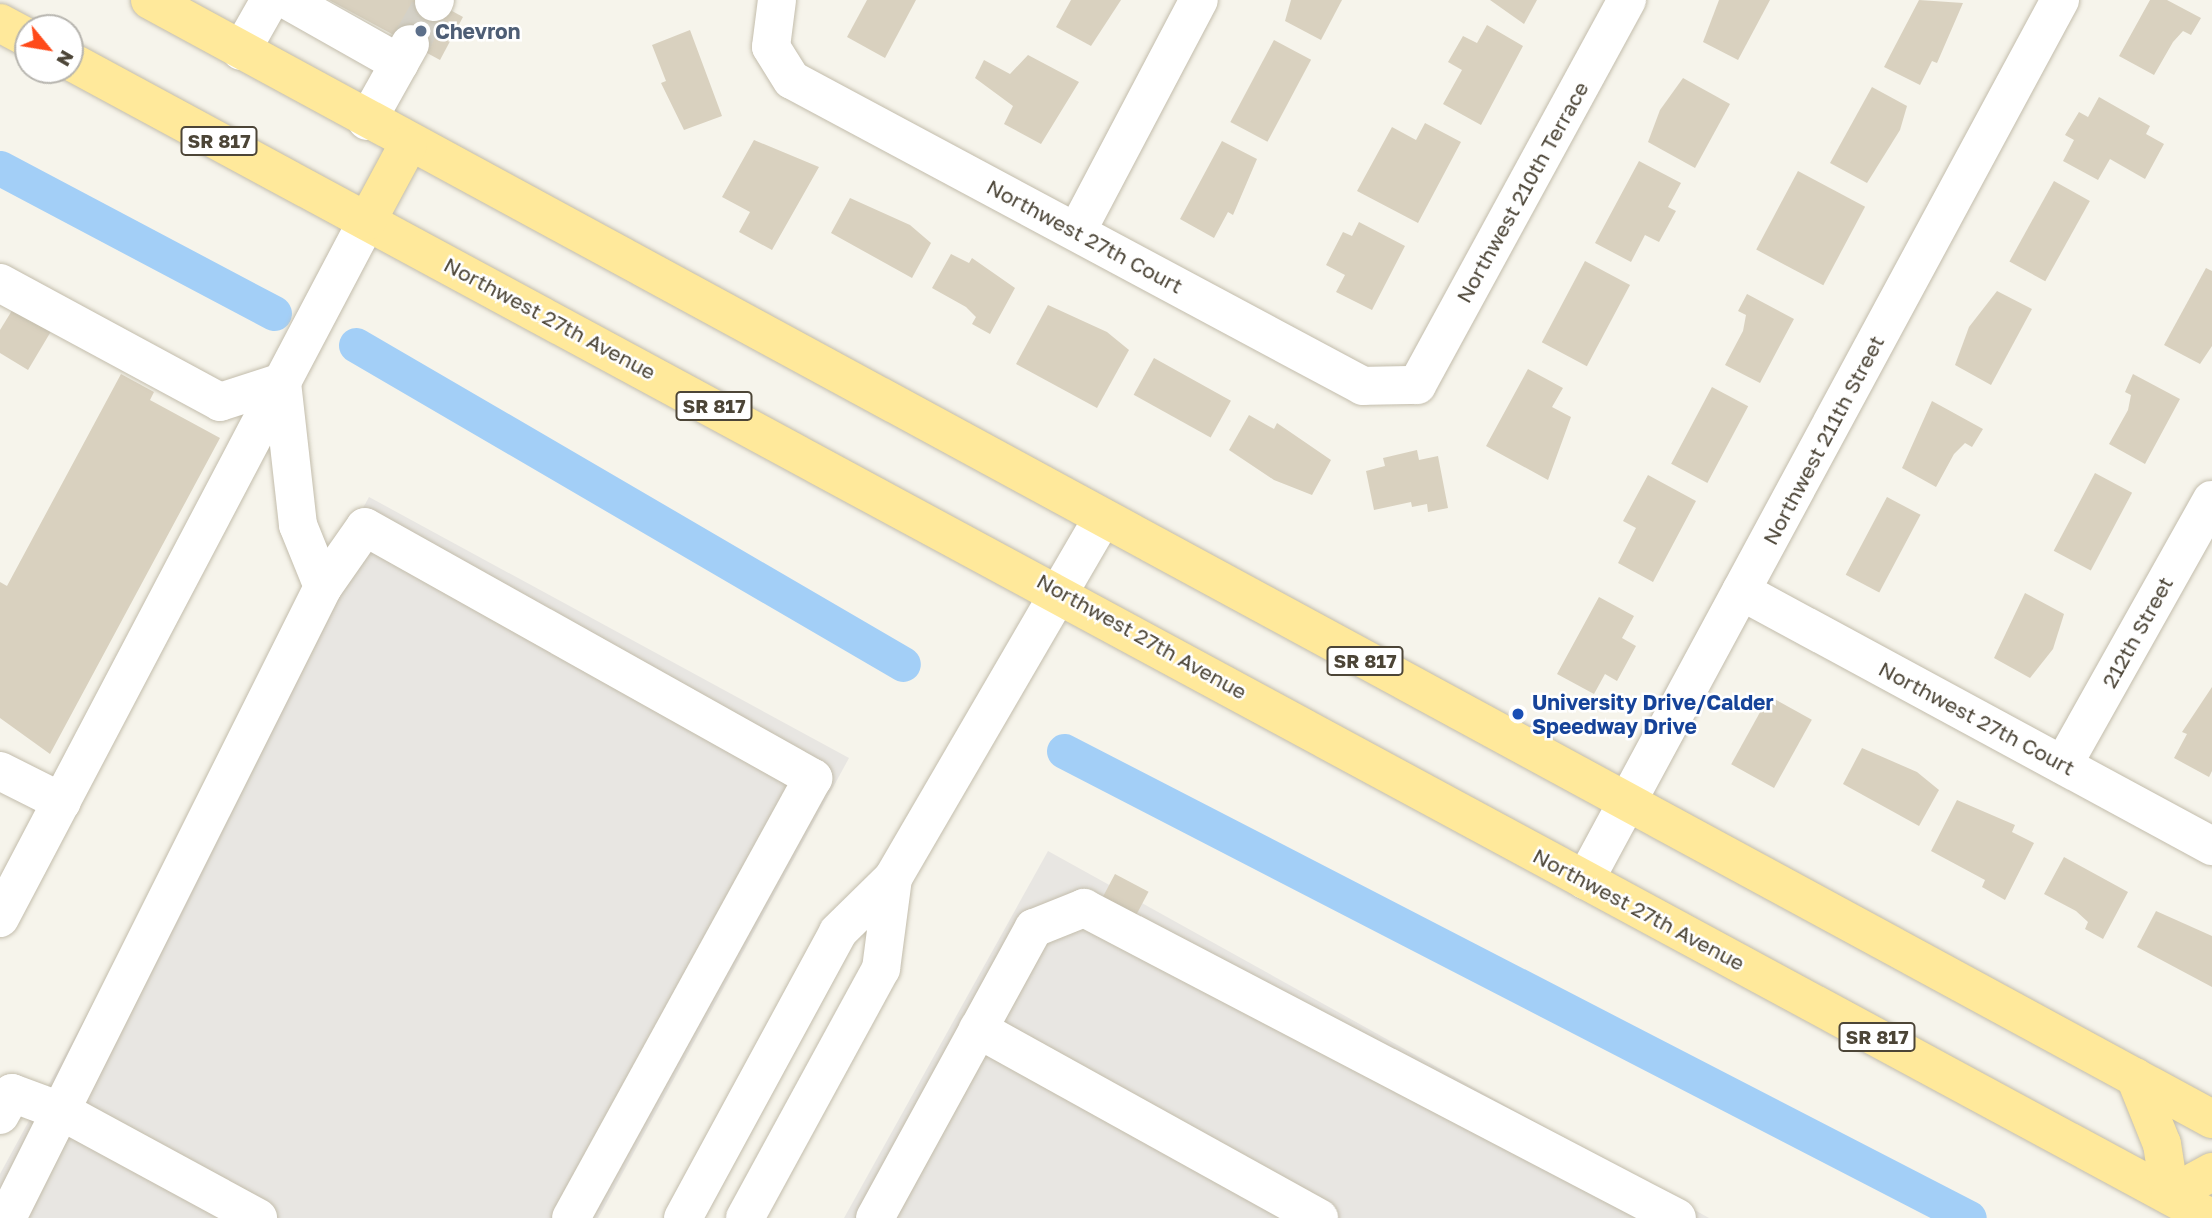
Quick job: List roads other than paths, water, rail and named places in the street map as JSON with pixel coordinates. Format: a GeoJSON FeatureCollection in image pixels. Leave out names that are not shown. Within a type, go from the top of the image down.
{"type":"FeatureCollection","features":[{"type":"Feature","properties":{"kind":"main road","name":"SR 817"},"geometry":{"type":"LineString","coordinates":[[150,0],[408,145],[2212,1119]]}},
{"type":"Feature","properties":{"kind":"main road","name":"Northwest 27th Avenue"},"geometry":{"type":"LineString","coordinates":[[84,69],[1062,592],[1585,880],[2164,1206],[2211,1218]]}},
{"type":"Feature","properties":{"kind":"main road"},"geometry":{"type":"LineString","coordinates":[[367,221],[408,145]]}},
{"type":"Feature","properties":{"kind":"main road"},"geometry":{"type":"LineString","coordinates":[[2135,1077],[2151,1104],[2164,1206],[2212,1171]]}},
{"type":"Feature","properties":{"kind":"street"},"geometry":{"type":"LineString","coordinates":[[241,51],[270,0]]}},
{"type":"Feature","properties":{"kind":"street"},"geometry":{"type":"LineString","coordinates":[[287,0],[405,54],[367,121]]}},
{"type":"Feature","properties":{"kind":"street","name":"Northwest 27th Court"},"geometry":{"type":"LineString","coordinates":[[777,0],[771,47],[792,80],[1363,386],[1417,385]]}},
{"type":"Feature","properties":{"kind":"street"},"geometry":{"type":"LineString","coordinates":[[1077,231],[1199,0]]}},
{"type":"Feature","properties":{"kind":"street","name":"Northwest 210th Terrace"},"geometry":{"type":"LineString","coordinates":[[1417,385],[1627,0]]}},
{"type":"Feature","properties":{"kind":"street","name":"Northwest 211th Street"},"geometry":{"type":"LineString","coordinates":[[1585,880],[2060,0]]}},
{"type":"Feature","properties":{"kind":"street"},"geometry":{"type":"LineString","coordinates":[[0,918],[10,877],[62,802],[367,221]]}},
{"type":"Feature","properties":{"kind":"street"},"geometry":{"type":"LineString","coordinates":[[0,283],[220,402],[282,383]]}},
{"type":"Feature","properties":{"kind":"street"},"geometry":{"type":"LineString","coordinates":[[282,383],[298,525],[323,587]]}},
{"type":"Feature","properties":{"kind":"street","name":"212th Street"},"geometry":{"type":"LineString","coordinates":[[2063,765],[2212,500]]}},
{"type":"Feature","properties":{"kind":"street"},"geometry":{"type":"LineString","coordinates":[[683,1218],[838,932],[893,878],[1062,592],[1101,520]]}},
{"type":"Feature","properties":{"kind":"street"},"geometry":{"type":"LineString","coordinates":[[6,1218],[64,1112],[323,587],[365,527],[813,778],[571,1218]]}},
{"type":"Feature","properties":{"kind":"street","name":"Northwest 27th Court"},"geometry":{"type":"LineString","coordinates":[[1741,591],[2212,846]]}},
{"type":"Feature","properties":{"kind":"street"},"geometry":{"type":"LineString","coordinates":[[0,771],[62,802]]}},
{"type":"Feature","properties":{"kind":"street"},"geometry":{"type":"LineString","coordinates":[[745,1218],[881,969],[893,878]]}},
{"type":"Feature","properties":{"kind":"street"},"geometry":{"type":"LineString","coordinates":[[875,1218],[1034,928],[1084,908],[1677,1218]]}},
{"type":"Feature","properties":{"kind":"street"},"geometry":{"type":"LineString","coordinates":[[978,1029],[1319,1218]]}},
{"type":"Feature","properties":{"kind":"street"},"geometry":{"type":"LineString","coordinates":[[0,1115],[12,1093],[64,1112],[258,1218]]}},
{"type":"Feature","properties":{"kind":"waterway"},"geometry":{"type":"LineString","coordinates":[[0,168],[274,313]]}},
{"type":"Feature","properties":{"kind":"waterway"},"geometry":{"type":"LineString","coordinates":[[356,345],[903,664]]}},
{"type":"Feature","properties":{"kind":"waterway"},"geometry":{"type":"LineString","coordinates":[[1064,751],[1969,1218]]}},
{"type":"Feature","properties":{"kind":"tunnel"},"geometry":{"type":"LineString","coordinates":[[410,44],[434,2]]}},
{"type":"Feature","properties":{"kind":"place","name":"Chevron"},"geometry":{"type":"Point","coordinates":[421,31]}},
{"type":"Feature","properties":{"kind":"place","name":"University Drive/Calder Speedway Drive"},"geometry":{"type":"Point","coordinates":[1518,714]}}]}
